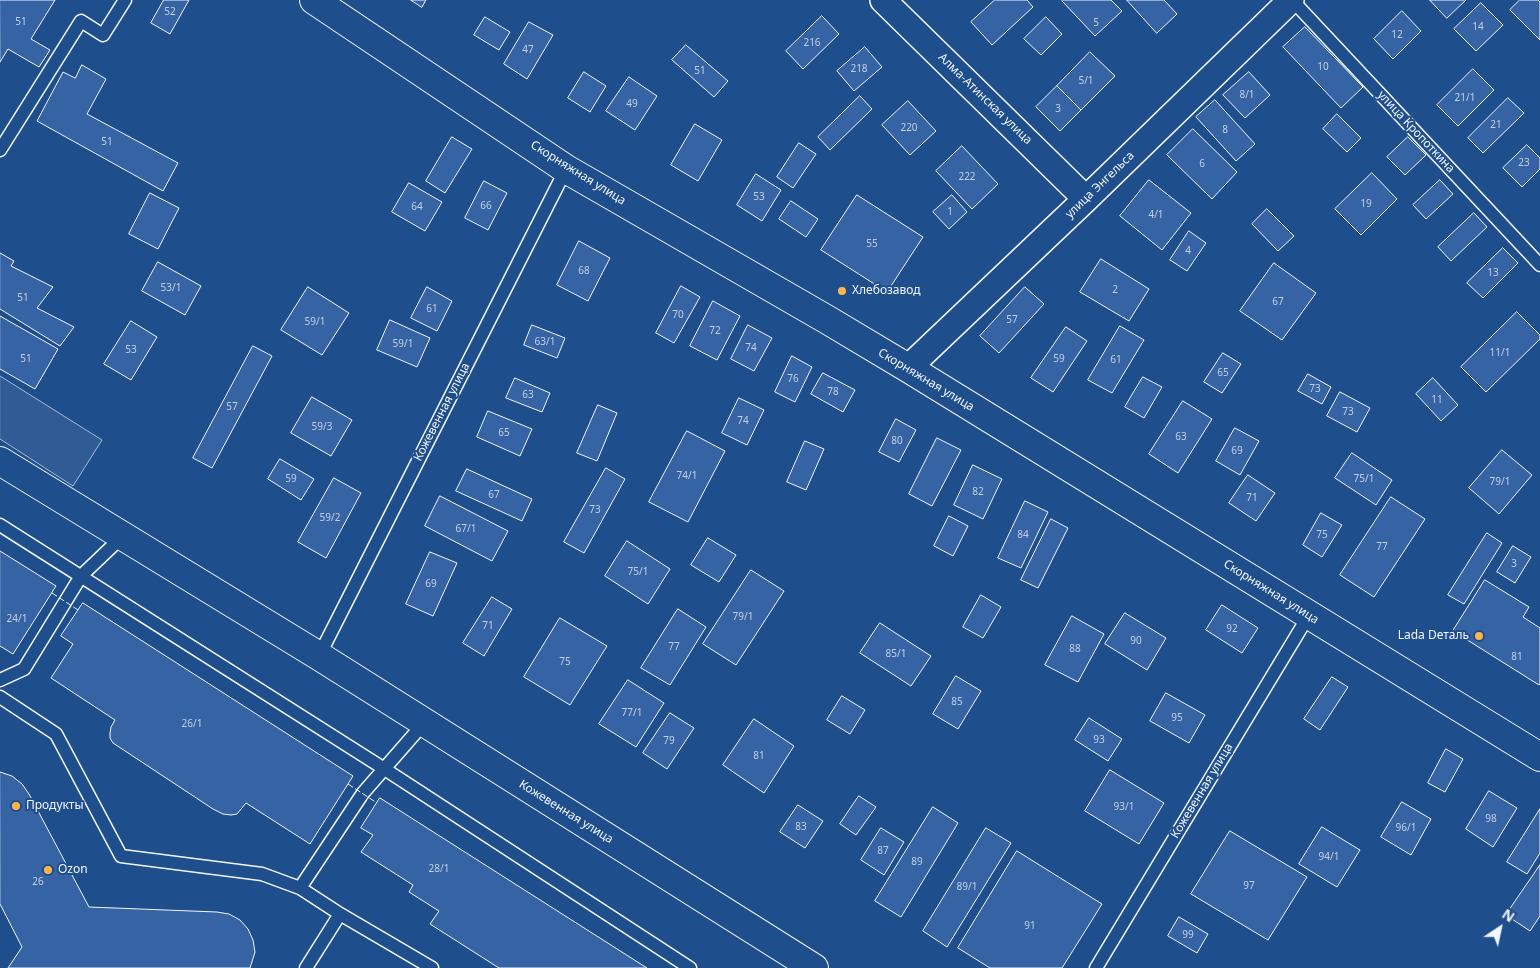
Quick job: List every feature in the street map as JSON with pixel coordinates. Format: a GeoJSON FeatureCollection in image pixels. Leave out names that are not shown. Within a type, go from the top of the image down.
{"type":"FeatureCollection","features":[{"type":"Feature","properties":{"kind":"main road","name":"Скорняжная улица"},"geometry":{"type":"LineString","coordinates":[[314,0],[566,168],[908,368],[1309,615],[1536,749]]}},
{"type":"Feature","properties":{"kind":"main road","name":"Кожевенная улица"},"geometry":{"type":"LineString","coordinates":[[0,461],[425,722],[798,962]]}},
{"type":"Feature","properties":{"kind":"street","name":"Алма-Атинская улица"},"geometry":{"type":"LineString","coordinates":[[884,0],[1086,199]]}},
{"type":"Feature","properties":{"kind":"street","name":"улица Энгельса"},"geometry":{"type":"LineString","coordinates":[[908,368],[1291,0]]}},
{"type":"Feature","properties":{"kind":"lane"},"geometry":{"type":"LineString","coordinates":[[0,150],[81,21],[103,35],[125,0]]}},
{"type":"Feature","properties":{"kind":"lane","name":"улица Кропоткина"},"geometry":{"type":"LineString","coordinates":[[1291,0],[1540,265]]}},
{"type":"Feature","properties":{"kind":"lane","name":"Кожевенная улица"},"geometry":{"type":"LineString","coordinates":[[319,656],[566,168]]}},
{"type":"Feature","properties":{"kind":"lane"},"geometry":{"type":"LineString","coordinates":[[0,525],[383,768],[690,968]]}},
{"type":"Feature","properties":{"kind":"lane"},"geometry":{"type":"LineString","coordinates":[[0,680],[24,670],[81,576],[123,536]]}},
{"type":"Feature","properties":{"kind":"lane","name":"Кожевенная улица"},"geometry":{"type":"LineString","coordinates":[[1096,968],[1309,615]]}},
{"type":"Feature","properties":{"kind":"lane"},"geometry":{"type":"LineString","coordinates":[[0,697],[56,734],[121,856],[262,874],[300,888],[340,914],[432,968]]}},
{"type":"Feature","properties":{"kind":"lane"},"geometry":{"type":"LineString","coordinates":[[300,888],[363,793],[425,722]]}},
{"type":"Feature","properties":{"kind":"lane"},"geometry":{"type":"LineString","coordinates":[[306,968],[340,914]]}},
{"type":"Feature","properties":{"kind":"shaded area"},"geometry":{"type":"Polygon","coordinates":[[[0,376],[102,440],[73,486],[0,439],[0,376]]]}},
{"type":"Feature","properties":{"kind":"building"},"geometry":{"type":"Polygon","coordinates":[[[0,0],[55,0],[31,39],[50,50],[39,67],[8,49],[0,62],[0,0]]]}},
{"type":"Feature","properties":{"kind":"building"},"geometry":{"type":"Polygon","coordinates":[[[164,0],[189,0],[170,34],[151,23],[164,0]]]}},
{"type":"Feature","properties":{"kind":"building"},"geometry":{"type":"Polygon","coordinates":[[[411,0],[426,0],[422,7],[411,0]]]}},
{"type":"Feature","properties":{"kind":"building"},"geometry":{"type":"Polygon","coordinates":[[[995,0],[1027,0],[1033,7],[992,45],[971,22],[995,0]]]}},
{"type":"Feature","properties":{"kind":"building"},"geometry":{"type":"Polygon","coordinates":[[[1063,0],[1111,0],[1122,11],[1095,36],[1063,0]]]}},
{"type":"Feature","properties":{"kind":"building"},"geometry":{"type":"Polygon","coordinates":[[[1127,0],[1164,0],[1177,14],[1157,33],[1127,0]]]}},
{"type":"Feature","properties":{"kind":"building"},"geometry":{"type":"Polygon","coordinates":[[[1430,0],[1466,0],[1447,18],[1430,0]]]}},
{"type":"Feature","properties":{"kind":"building"},"geometry":{"type":"Polygon","coordinates":[[[1520,0],[1538,0],[1540,2],[1540,40],[1510,10],[1520,0]]]}},
{"type":"Feature","properties":{"kind":"building"},"geometry":{"type":"Polygon","coordinates":[[[1481,3],[1503,25],[1476,51],[1454,29],[1481,3]]]}},
{"type":"Feature","properties":{"kind":"building"},"geometry":{"type":"Polygon","coordinates":[[[1402,11],[1421,31],[1393,59],[1374,39],[1402,11]]]}},
{"type":"Feature","properties":{"kind":"building"},"geometry":{"type":"Polygon","coordinates":[[[822,16],[839,34],[803,69],[786,51],[822,16]]]}},
{"type":"Feature","properties":{"kind":"building"},"geometry":{"type":"Polygon","coordinates":[[[485,17],[510,32],[499,50],[474,35],[485,17]]]}},
{"type":"Feature","properties":{"kind":"building"},"geometry":{"type":"Polygon","coordinates":[[[1046,17],[1062,34],[1041,55],[1024,39],[1046,17]]]}},
{"type":"Feature","properties":{"kind":"building"},"geometry":{"type":"Polygon","coordinates":[[[529,22],[553,35],[527,79],[504,64],[529,22]]]}},
{"type":"Feature","properties":{"kind":"building"},"geometry":{"type":"Polygon","coordinates":[[[1305,27],[1363,87],[1341,108],[1283,47],[1305,27]]]}},
{"type":"Feature","properties":{"kind":"building"},"geometry":{"type":"Polygon","coordinates":[[[686,45],[728,81],[714,97],[672,60],[686,45]]]}},
{"type":"Feature","properties":{"kind":"building"},"geometry":{"type":"Polygon","coordinates":[[[865,47],[882,67],[854,91],[837,71],[865,47]]]}},
{"type":"Feature","properties":{"kind":"building"},"geometry":{"type":"Polygon","coordinates":[[[1090,52],[1115,76],[1081,110],[1057,86],[1090,52]]]}},
{"type":"Feature","properties":{"kind":"building"},"geometry":{"type":"Polygon","coordinates":[[[82,65],[106,79],[87,114],[178,163],[163,191],[37,121],[63,72],[75,78],[82,65]]]}},
{"type":"Feature","properties":{"kind":"building"},"geometry":{"type":"Polygon","coordinates":[[[1473,69],[1494,90],[1458,126],[1437,105],[1473,69]]]}},
{"type":"Feature","properties":{"kind":"building"},"geometry":{"type":"Polygon","coordinates":[[[584,72],[606,86],[590,112],[568,98],[584,72]]]}},
{"type":"Feature","properties":{"kind":"building"},"geometry":{"type":"Polygon","coordinates":[[[1249,72],[1270,95],[1245,118],[1223,95],[1249,72]]]}},
{"type":"Feature","properties":{"kind":"building"},"geometry":{"type":"Polygon","coordinates":[[[629,77],[657,96],[635,130],[606,111],[629,77]]]}},
{"type":"Feature","properties":{"kind":"building"},"geometry":{"type":"Polygon","coordinates":[[[1057,86],[1081,110],[1060,131],[1036,107],[1057,86]]]}},
{"type":"Feature","properties":{"kind":"building"},"geometry":{"type":"Polygon","coordinates":[[[860,96],[872,109],[830,150],[818,137],[860,96]]]}},
{"type":"Feature","properties":{"kind":"building"},"geometry":{"type":"Polygon","coordinates":[[[1508,98],[1524,113],[1483,153],[1468,138],[1508,98]]]}},
{"type":"Feature","properties":{"kind":"building"},"geometry":{"type":"Polygon","coordinates":[[[1215,100],[1255,144],[1236,161],[1196,117],[1215,100]]]}},
{"type":"Feature","properties":{"kind":"building"},"geometry":{"type":"Polygon","coordinates":[[[908,101],[936,131],[910,155],[882,125],[908,101]]]}},
{"type":"Feature","properties":{"kind":"building"},"geometry":{"type":"Polygon","coordinates":[[[1337,114],[1361,138],[1347,152],[1323,129],[1337,114]]]}},
{"type":"Feature","properties":{"kind":"building"},"geometry":{"type":"Polygon","coordinates":[[[695,124],[722,140],[698,181],[671,165],[695,124]]]}},
{"type":"Feature","properties":{"kind":"building"},"geometry":{"type":"Polygon","coordinates":[[[1193,129],[1237,172],[1212,199],[1167,155],[1193,129]]]}},
{"type":"Feature","properties":{"kind":"building"},"geometry":{"type":"Polygon","coordinates":[[[452,137],[472,149],[445,193],[426,181],[452,137]]]}},
{"type":"Feature","properties":{"kind":"building"},"geometry":{"type":"Polygon","coordinates":[[[1408,137],[1426,155],[1405,175],[1387,157],[1408,137]]]}},
{"type":"Feature","properties":{"kind":"building"},"geometry":{"type":"Polygon","coordinates":[[[799,143],[816,154],[793,188],[777,177],[799,143]]]}},
{"type":"Feature","properties":{"kind":"building"},"geometry":{"type":"Polygon","coordinates":[[[1527,145],[1540,158],[1540,169],[1522,187],[1503,168],[1527,145]]]}},
{"type":"Feature","properties":{"kind":"building"},"geometry":{"type":"Polygon","coordinates":[[[962,146],[998,184],[972,209],[936,171],[962,146]]]}},
{"type":"Feature","properties":{"kind":"building"},"geometry":{"type":"Polygon","coordinates":[[[1372,173],[1397,199],[1361,235],[1335,209],[1372,173]]]}},
{"type":"Feature","properties":{"kind":"building"},"geometry":{"type":"Polygon","coordinates":[[[756,174],[781,190],[762,221],[737,205],[756,174]]]}},
{"type":"Feature","properties":{"kind":"building"},"geometry":{"type":"Polygon","coordinates":[[[1149,180],[1191,213],[1162,250],[1120,216],[1149,180]]]}},
{"type":"Feature","properties":{"kind":"building"},"geometry":{"type":"Polygon","coordinates":[[[1440,180],[1453,194],[1426,219],[1413,205],[1440,180]]]}},
{"type":"Feature","properties":{"kind":"building"},"geometry":{"type":"Polygon","coordinates":[[[484,181],[507,193],[488,230],[465,218],[484,181]]]}},
{"type":"Feature","properties":{"kind":"building"},"geometry":{"type":"Polygon","coordinates":[[[409,183],[442,202],[425,231],[392,212],[409,183]]]}},
{"type":"Feature","properties":{"kind":"building"},"geometry":{"type":"Polygon","coordinates":[[[150,193],[179,208],[158,249],[129,234],[150,193]]]}},
{"type":"Feature","properties":{"kind":"building"},"geometry":{"type":"Polygon","coordinates":[[[857,195],[923,237],[887,292],[821,250],[857,195]]]}},
{"type":"Feature","properties":{"kind":"building"},"geometry":{"type":"Polygon","coordinates":[[[952,195],[967,212],[949,229],[933,212],[952,195]]]}},
{"type":"Feature","properties":{"kind":"building"},"geometry":{"type":"Polygon","coordinates":[[[791,201],[818,219],[806,237],[779,219],[791,201]]]}},
{"type":"Feature","properties":{"kind":"building"},"geometry":{"type":"Polygon","coordinates":[[[1267,209],[1294,236],[1278,251],[1252,224],[1267,209]]]}},
{"type":"Feature","properties":{"kind":"building"},"geometry":{"type":"Polygon","coordinates":[[[1474,213],[1487,227],[1451,261],[1438,247],[1474,213]]]}},
{"type":"Feature","properties":{"kind":"building"},"geometry":{"type":"Polygon","coordinates":[[[1189,231],[1206,243],[1187,271],[1170,260],[1189,231]]]}},
{"type":"Feature","properties":{"kind":"building"},"geometry":{"type":"Polygon","coordinates":[[[579,241],[610,258],[588,301],[557,285],[579,241]]]}},
{"type":"Feature","properties":{"kind":"building"},"geometry":{"type":"Polygon","coordinates":[[[1503,248],[1518,263],[1483,298],[1467,283],[1503,248]]]}},
{"type":"Feature","properties":{"kind":"building"},"geometry":{"type":"Polygon","coordinates":[[[0,253],[14,261],[11,266],[53,287],[37,308],[74,327],[60,346],[0,309],[0,253]]]}},
{"type":"Feature","properties":{"kind":"building"},"geometry":{"type":"Polygon","coordinates":[[[1101,259],[1149,289],[1129,321],[1080,292],[1101,259]]]}},
{"type":"Feature","properties":{"kind":"building"},"geometry":{"type":"Polygon","coordinates":[[[158,262],[201,286],[185,315],[142,291],[158,262]]]}},
{"type":"Feature","properties":{"kind":"building"},"geometry":{"type":"Polygon","coordinates":[[[1274,263],[1316,293],[1282,340],[1240,311],[1274,263]]]}},
{"type":"Feature","properties":{"kind":"building"},"geometry":{"type":"Polygon","coordinates":[[[681,286],[700,297],[674,343],[656,333],[681,286]]]}},
{"type":"Feature","properties":{"kind":"building"},"geometry":{"type":"Polygon","coordinates":[[[308,287],[349,313],[322,355],[281,330],[308,287]]]}},
{"type":"Feature","properties":{"kind":"building"},"geometry":{"type":"Polygon","coordinates":[[[427,287],[452,301],[437,331],[411,318],[427,287]]]}},
{"type":"Feature","properties":{"kind":"building"},"geometry":{"type":"Polygon","coordinates":[[[1025,287],[1044,304],[999,353],[980,336],[1025,287]]]}},
{"type":"Feature","properties":{"kind":"building"},"geometry":{"type":"Polygon","coordinates":[[[713,301],[740,316],[717,360],[690,346],[713,301]]]}},
{"type":"Feature","properties":{"kind":"building"},"geometry":{"type":"Polygon","coordinates":[[[1517,312],[1540,335],[1540,339],[1486,392],[1461,367],[1517,312]]]}},
{"type":"Feature","properties":{"kind":"building"},"geometry":{"type":"Polygon","coordinates":[[[0,316],[58,349],[35,389],[0,369],[0,316]]]}},
{"type":"Feature","properties":{"kind":"building"},"geometry":{"type":"Polygon","coordinates":[[[390,320],[430,338],[417,367],[377,350],[390,320]]]}},
{"type":"Feature","properties":{"kind":"building"},"geometry":{"type":"Polygon","coordinates":[[[131,321],[157,337],[131,380],[104,364],[131,321]]]}},
{"type":"Feature","properties":{"kind":"building"},"geometry":{"type":"Polygon","coordinates":[[[532,325],[565,338],[557,358],[524,345],[532,325]]]}},
{"type":"Feature","properties":{"kind":"building"},"geometry":{"type":"Polygon","coordinates":[[[748,325],[772,338],[754,371],[731,359],[748,325]]]}},
{"type":"Feature","properties":{"kind":"building"},"geometry":{"type":"Polygon","coordinates":[[[1120,326],[1144,340],[1112,393],[1088,380],[1120,326]]]}},
{"type":"Feature","properties":{"kind":"building"},"geometry":{"type":"Polygon","coordinates":[[[1066,327],[1087,341],[1053,392],[1031,378],[1066,327]]]}},
{"type":"Feature","properties":{"kind":"building"},"geometry":{"type":"Polygon","coordinates":[[[253,346],[272,356],[212,468],[193,458],[253,346]]]}},
{"type":"Feature","properties":{"kind":"building"},"geometry":{"type":"Polygon","coordinates":[[[1223,353],[1241,364],[1222,393],[1204,382],[1223,353]]]}},
{"type":"Feature","properties":{"kind":"building"},"geometry":{"type":"Polygon","coordinates":[[[792,356],[812,367],[795,402],[775,392],[792,356]]]}},
{"type":"Feature","properties":{"kind":"building"},"geometry":{"type":"Polygon","coordinates":[[[823,373],[855,390],[843,412],[811,394],[823,373]]]}},
{"type":"Feature","properties":{"kind":"building"},"geometry":{"type":"Polygon","coordinates":[[[1308,374],[1331,387],[1322,404],[1298,391],[1308,374]]]}},
{"type":"Feature","properties":{"kind":"building"},"geometry":{"type":"Polygon","coordinates":[[[1143,377],[1162,387],[1144,418],[1125,407],[1143,377]]]}},
{"type":"Feature","properties":{"kind":"building"},"geometry":{"type":"Polygon","coordinates":[[[515,378],[550,393],[542,412],[506,398],[515,378]]]}},
{"type":"Feature","properties":{"kind":"building"},"geometry":{"type":"Polygon","coordinates":[[[1433,378],[1458,405],[1441,421],[1416,394],[1433,378]]]}},
{"type":"Feature","properties":{"kind":"building"},"geometry":{"type":"Polygon","coordinates":[[[1340,392],[1370,408],[1357,432],[1327,416],[1340,392]]]}},
{"type":"Feature","properties":{"kind":"building"},"geometry":{"type":"Polygon","coordinates":[[[312,397],[352,420],[331,456],[291,433],[312,397]]]}},
{"type":"Feature","properties":{"kind":"building"},"geometry":{"type":"Polygon","coordinates":[[[739,398],[764,410],[747,445],[722,433],[739,398]]]}},
{"type":"Feature","properties":{"kind":"building"},"geometry":{"type":"Polygon","coordinates":[[[1183,401],[1212,419],[1178,473],[1149,454],[1183,401]]]}},
{"type":"Feature","properties":{"kind":"building"},"geometry":{"type":"Polygon","coordinates":[[[598,405],[617,413],[597,461],[577,453],[598,405]]]}},
{"type":"Feature","properties":{"kind":"building"},"geometry":{"type":"Polygon","coordinates":[[[488,411],[532,429],[520,456],[477,437],[488,411]]]}},
{"type":"Feature","properties":{"kind":"building"},"geometry":{"type":"Polygon","coordinates":[[[896,419],[916,430],[899,462],[879,452],[896,419]]]}},
{"type":"Feature","properties":{"kind":"building"},"geometry":{"type":"Polygon","coordinates":[[[1235,428],[1259,441],[1240,475],[1216,461],[1235,428]]]}},
{"type":"Feature","properties":{"kind":"building"},"geometry":{"type":"Polygon","coordinates":[[[687,431],[725,451],[688,522],[649,502],[687,431]]]}},
{"type":"Feature","properties":{"kind":"building"},"geometry":{"type":"Polygon","coordinates":[[[937,438],[961,450],[932,506],[909,494],[937,438]]]}},
{"type":"Feature","properties":{"kind":"building"},"geometry":{"type":"Polygon","coordinates":[[[805,441],[824,449],[806,490],[787,482],[805,441]]]}},
{"type":"Feature","properties":{"kind":"building"},"geometry":{"type":"Polygon","coordinates":[[[1502,450],[1532,475],[1499,514],[1469,488],[1502,450]]]}},
{"type":"Feature","properties":{"kind":"building"},"geometry":{"type":"Polygon","coordinates":[[[1352,453],[1392,480],[1376,505],[1335,478],[1352,453]]]}},
{"type":"Feature","properties":{"kind":"building"},"geometry":{"type":"Polygon","coordinates":[[[280,459],[314,479],[301,500],[268,479],[280,459]]]}},
{"type":"Feature","properties":{"kind":"building"},"geometry":{"type":"Polygon","coordinates":[[[973,465],[1002,479],[983,519],[954,505],[973,465]]]}},
{"type":"Feature","properties":{"kind":"building"},"geometry":{"type":"Polygon","coordinates":[[[606,468],[625,479],[584,553],[564,542],[606,468]]]}},
{"type":"Feature","properties":{"kind":"building"},"geometry":{"type":"Polygon","coordinates":[[[467,469],[532,499],[522,521],[456,491],[467,469]]]}},
{"type":"Feature","properties":{"kind":"building"},"geometry":{"type":"Polygon","coordinates":[[[1248,475],[1275,493],[1256,521],[1229,503],[1248,475]]]}},
{"type":"Feature","properties":{"kind":"building"},"geometry":{"type":"Polygon","coordinates":[[[334,478],[361,493],[326,558],[298,542],[334,478]]]}},
{"type":"Feature","properties":{"kind":"building"},"geometry":{"type":"Polygon","coordinates":[[[440,496],[508,531],[492,561],[425,526],[440,496]]]}},
{"type":"Feature","properties":{"kind":"building"},"geometry":{"type":"Polygon","coordinates":[[[1391,497],[1425,519],[1374,597],[1340,575],[1391,497]]]}},
{"type":"Feature","properties":{"kind":"building"},"geometry":{"type":"Polygon","coordinates":[[[1025,501],[1048,512],[1021,568],[998,558],[1025,501]]]}},
{"type":"Feature","properties":{"kind":"building"},"geometry":{"type":"Polygon","coordinates":[[[1321,513],[1342,525],[1322,557],[1303,545],[1321,513]]]}},
{"type":"Feature","properties":{"kind":"building"},"geometry":{"type":"Polygon","coordinates":[[[949,516],[968,526],[953,556],[934,546],[949,516]]]}},
{"type":"Feature","properties":{"kind":"building"},"geometry":{"type":"Polygon","coordinates":[[[1051,519],[1068,528],[1038,588],[1021,580],[1051,519]]]}},
{"type":"Feature","properties":{"kind":"building"},"geometry":{"type":"Polygon","coordinates":[[[1487,533],[1502,543],[1464,604],[1448,595],[1487,533]]]}},
{"type":"Feature","properties":{"kind":"building"},"geometry":{"type":"Polygon","coordinates":[[[708,538],[736,555],[719,582],[691,565],[708,538]]]}},
{"type":"Feature","properties":{"kind":"building"},"geometry":{"type":"Polygon","coordinates":[[[627,541],[670,569],[648,604],[605,576],[627,541]]]}},
{"type":"Feature","properties":{"kind":"building"},"geometry":{"type":"Polygon","coordinates":[[[1513,546],[1531,557],[1515,583],[1497,572],[1513,546]]]}},
{"type":"Feature","properties":{"kind":"building"},"geometry":{"type":"Polygon","coordinates":[[[0,551],[56,586],[13,654],[0,646],[0,551]]]}},
{"type":"Feature","properties":{"kind":"building"},"geometry":{"type":"Polygon","coordinates":[[[430,552],[457,563],[433,616],[406,604],[430,552]]]}},
{"type":"Feature","properties":{"kind":"building"},"geometry":{"type":"Polygon","coordinates":[[[751,570],[784,591],[736,665],[703,644],[751,570]]]}},
{"type":"Feature","properties":{"kind":"building"},"geometry":{"type":"Polygon","coordinates":[[[1485,580],[1529,607],[1523,617],[1540,628],[1539,685],[1453,631],[1485,580]]]}},
{"type":"Feature","properties":{"kind":"building"},"geometry":{"type":"Polygon","coordinates":[[[981,595],[1001,607],[983,638],[963,627],[981,595]]]}},
{"type":"Feature","properties":{"kind":"building"},"geometry":{"type":"Polygon","coordinates":[[[492,597],[512,609],[484,656],[463,643],[492,597]]]}},
{"type":"Feature","properties":{"kind":"building"},"geometry":{"type":"Polygon","coordinates":[[[83,603],[353,776],[310,844],[246,803],[237,814],[223,814],[213,809],[113,743],[110,733],[115,720],[51,678],[73,644],[61,636],[83,603]]]}},
{"type":"Feature","properties":{"kind":"building"},"geometry":{"type":"Polygon","coordinates":[[[1222,605],[1258,628],[1242,653],[1206,630],[1222,605]]]}},
{"type":"Feature","properties":{"kind":"building"},"geometry":{"type":"Polygon","coordinates":[[[678,609],[706,627],[670,685],[641,668],[678,609]]]}},
{"type":"Feature","properties":{"kind":"building"},"geometry":{"type":"Polygon","coordinates":[[[1125,613],[1166,638],[1147,670],[1105,644],[1125,613]]]}},
{"type":"Feature","properties":{"kind":"building"},"geometry":{"type":"Polygon","coordinates":[[[1072,616],[1104,634],[1078,682],[1045,665],[1072,616]]]}},
{"type":"Feature","properties":{"kind":"building"},"geometry":{"type":"Polygon","coordinates":[[[560,618],[607,646],[570,705],[524,677],[560,618]]]}},
{"type":"Feature","properties":{"kind":"building"},"geometry":{"type":"Polygon","coordinates":[[[880,623],[931,656],[911,686],[860,653],[880,623]]]}},
{"type":"Feature","properties":{"kind":"building"},"geometry":{"type":"Polygon","coordinates":[[[956,676],[981,691],[958,729],[933,714],[956,676]]]}},
{"type":"Feature","properties":{"kind":"building"},"geometry":{"type":"Polygon","coordinates":[[[1332,677],[1348,687],[1320,730],[1304,719],[1332,677]]]}},
{"type":"Feature","properties":{"kind":"building"},"geometry":{"type":"Polygon","coordinates":[[[628,680],[664,703],[636,747],[599,724],[628,680]]]}},
{"type":"Feature","properties":{"kind":"building"},"geometry":{"type":"Polygon","coordinates":[[[1166,693],[1205,715],[1189,743],[1150,721],[1166,693]]]}},
{"type":"Feature","properties":{"kind":"building"},"geometry":{"type":"Polygon","coordinates":[[[842,696],[865,710],[850,734],[827,720],[842,696]]]}},
{"type":"Feature","properties":{"kind":"building"},"geometry":{"type":"Polygon","coordinates":[[[670,713],[694,728],[667,769],[643,753],[670,713]]]}},
{"type":"Feature","properties":{"kind":"building"},"geometry":{"type":"Polygon","coordinates":[[[1089,718],[1122,739],[1108,761],[1075,740],[1089,718]]]}},
{"type":"Feature","properties":{"kind":"building"},"geometry":{"type":"Polygon","coordinates":[[[754,719],[794,746],[764,793],[723,765],[754,719]]]}},
{"type":"Feature","properties":{"kind":"building"},"geometry":{"type":"Polygon","coordinates":[[[1446,749],[1463,759],[1445,792],[1428,783],[1446,749]]]}},
{"type":"Feature","properties":{"kind":"building"},"geometry":{"type":"Polygon","coordinates":[[[1110,770],[1164,803],[1139,844],[1085,811],[1110,770]]]}},
{"type":"Feature","properties":{"kind":"building"},"geometry":{"type":"Polygon","coordinates":[[[0,772],[12,776],[22,784],[29,794],[89,907],[229,914],[240,920],[248,929],[253,940],[255,952],[250,968],[8,968],[22,947],[0,904],[0,772]]]}},
{"type":"Feature","properties":{"kind":"building"},"geometry":{"type":"Polygon","coordinates":[[[1489,791],[1517,808],[1493,847],[1466,829],[1489,791]]]}},
{"type":"Feature","properties":{"kind":"building"},"geometry":{"type":"Polygon","coordinates":[[[859,796],[876,807],[856,835],[840,824],[859,796]]]}},
{"type":"Feature","properties":{"kind":"building"},"geometry":{"type":"Polygon","coordinates":[[[380,798],[647,968],[499,968],[430,924],[439,911],[409,892],[413,885],[361,852],[373,835],[361,828],[380,798]]]}},
{"type":"Feature","properties":{"kind":"building"},"geometry":{"type":"Polygon","coordinates":[[[1402,802],[1431,819],[1411,855],[1381,837],[1402,802]]]}},
{"type":"Feature","properties":{"kind":"building"},"geometry":{"type":"Polygon","coordinates":[[[798,805],[823,821],[805,848],[780,832],[798,805]]]}},
{"type":"Feature","properties":{"kind":"building"},"geometry":{"type":"Polygon","coordinates":[[[933,807],[958,823],[901,917],[875,901],[933,807]]]}},
{"type":"Feature","properties":{"kind":"building"},"geometry":{"type":"Polygon","coordinates":[[[1540,809],[1540,853],[1527,874],[1507,862],[1540,809]]]}},
{"type":"Feature","properties":{"kind":"building"},"geometry":{"type":"Polygon","coordinates":[[[1322,827],[1360,850],[1337,887],[1299,864],[1322,827]]]}},
{"type":"Feature","properties":{"kind":"building"},"geometry":{"type":"Polygon","coordinates":[[[881,828],[904,842],[884,875],[861,860],[881,828]]]}},
{"type":"Feature","properties":{"kind":"building"},"geometry":{"type":"Polygon","coordinates":[[[986,828],[1011,843],[947,947],[923,931],[986,828]]]}},
{"type":"Feature","properties":{"kind":"building"},"geometry":{"type":"Polygon","coordinates":[[[1230,831],[1307,877],[1268,940],[1191,894],[1230,831]]]}},
{"type":"Feature","properties":{"kind":"building"},"geometry":{"type":"Polygon","coordinates":[[[1017,851],[1102,904],[1062,968],[990,968],[958,948],[1017,851]]]}},
{"type":"Feature","properties":{"kind":"building"},"geometry":{"type":"Polygon","coordinates":[[[1540,865],[1540,916],[1530,931],[1506,915],[1540,865]]]}},
{"type":"Feature","properties":{"kind":"building"},"geometry":{"type":"Polygon","coordinates":[[[1179,917],[1208,934],[1197,953],[1168,936],[1179,917]]]}},
{"type":"Feature","properties":{"kind":"fence"},"geometry":{"type":"LineString","coordinates":[[52,593],[78,610]]}},
{"type":"Feature","properties":{"kind":"fence"},"geometry":{"type":"LineString","coordinates":[[348,784],[377,803]]}},
{"type":"Feature","properties":{"kind":"place","name":"Хлебозавод"},"geometry":{"type":"Point","coordinates":[842,291]}},
{"type":"Feature","properties":{"kind":"place","name":"Lada Dеталь"},"geometry":{"type":"Point","coordinates":[1479,636]}},
{"type":"Feature","properties":{"kind":"place","name":"Продукты"},"geometry":{"type":"Point","coordinates":[16,806]}},
{"type":"Feature","properties":{"kind":"place","name":"Ozon"},"geometry":{"type":"Point","coordinates":[48,870]}}]}
